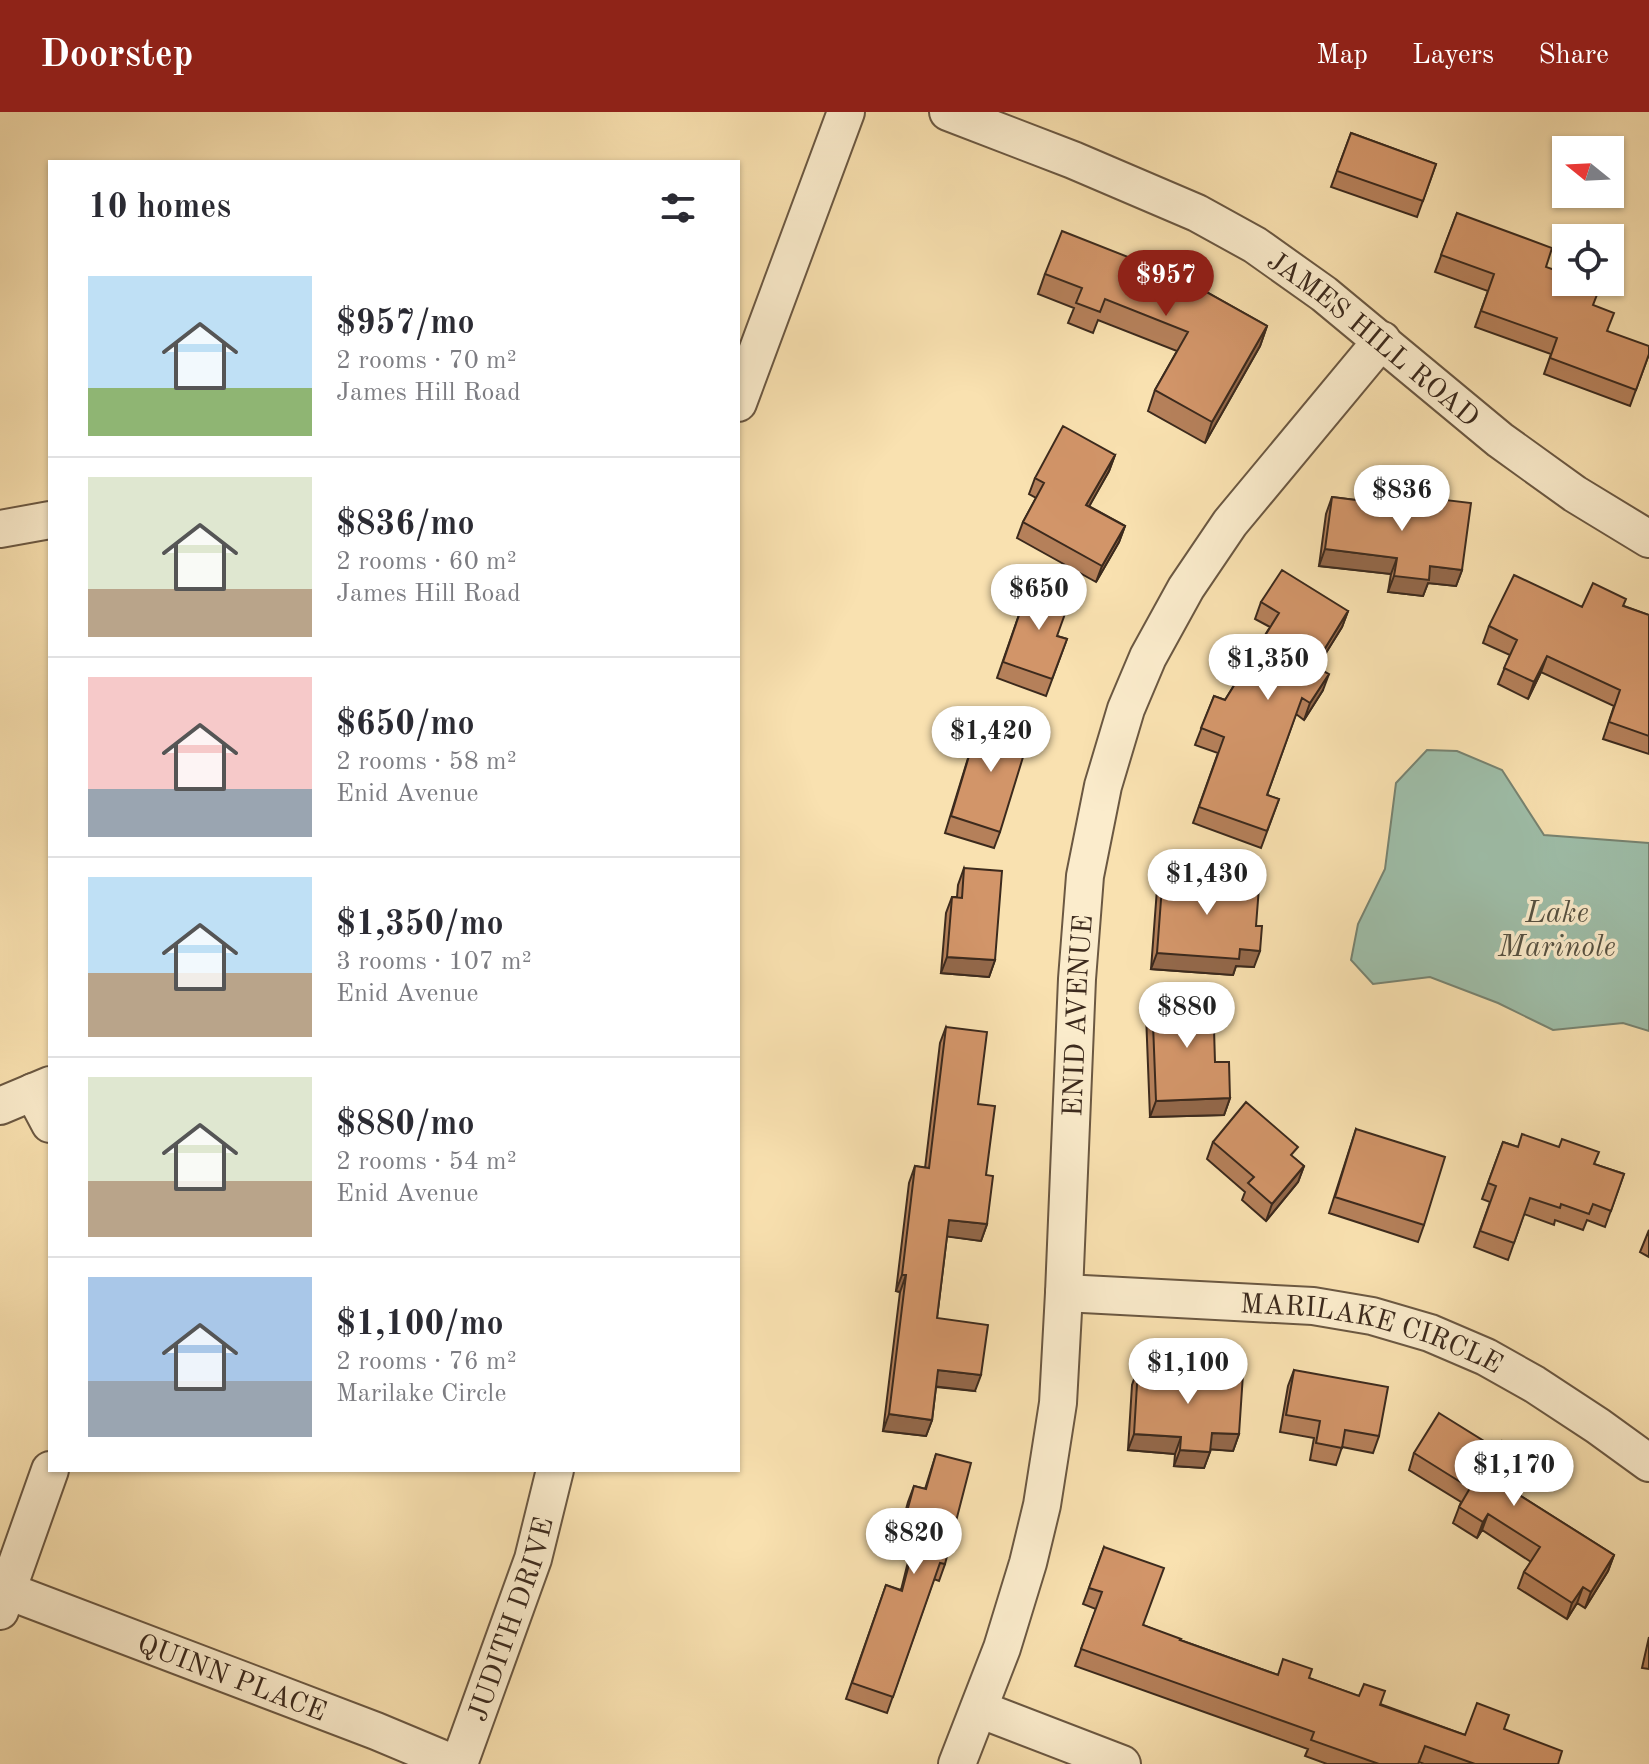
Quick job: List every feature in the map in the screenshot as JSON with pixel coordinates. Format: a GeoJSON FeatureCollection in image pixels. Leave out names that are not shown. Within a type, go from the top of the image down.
{"type":"FeatureCollection","features":[{"type":"Feature","properties":{"kind":"street"},"geometry":{"type":"LineString","coordinates":[[740,398],[846,112]]}},
{"type":"Feature","properties":{"kind":"street","name":"JAMES HILL ROAD"},"geometry":{"type":"LineString","coordinates":[[948,112],[1073,160],[1197,213],[1255,245],[1382,340],[1500,440],[1575,494],[1649,539]]}},
{"type":"Feature","properties":{"kind":"street","name":"ENID AVENUE"},"geometry":{"type":"LineString","coordinates":[[957,1764],[1002,1648],[1028,1563],[1042,1505],[1058,1403],[1077,979],[1085,876],[1103,786],[1126,709],[1148,657],[1186,588],[1230,523],[1382,340]]}},
{"type":"Feature","properties":{"kind":"street"},"geometry":{"type":"LineString","coordinates":[[0,529],[48,520]]}},
{"type":"Feature","properties":{"kind":"street"},"geometry":{"type":"LineString","coordinates":[[0,1106],[42,1088],[48,1115]]}},
{"type":"Feature","properties":{"kind":"street","name":"MARILAKE CIRCLE"},"geometry":{"type":"LineString","coordinates":[[1064,1293],[1313,1306],[1387,1320],[1430,1333],[1486,1357],[1534,1384],[1649,1463]]}},
{"type":"Feature","properties":{"kind":"street"},"geometry":{"type":"LineString","coordinates":[[4,1601],[49,1472]]}},
{"type":"Feature","properties":{"kind":"street","name":"JUDITH DRIVE"},"geometry":{"type":"LineString","coordinates":[[457,1764],[533,1559],[555,1472]]}},
{"type":"Feature","properties":{"kind":"street","name":"QUINN PLACE"},"geometry":{"type":"LineString","coordinates":[[4,1601],[376,1731],[457,1764]]}},
{"type":"Feature","properties":{"kind":"street"},"geometry":{"type":"LineString","coordinates":[[979,1709],[1122,1764]]}},
{"type":"Feature","properties":{"kind":"water","name":"Lake Marinole"},"geometry":{"type":"Polygon","coordinates":[[[1427,750],[1457,751],[1502,770],[1544,835],[1649,843],[1649,1031],[1623,1023],[1553,1030],[1498,1003],[1430,977],[1373,984],[1351,960],[1358,924],[1385,869],[1396,783],[1427,750]]]}},
{"type":"Feature","properties":{"kind":"building"},"geometry":{"type":"Polygon","coordinates":[[[1351,133],[1436,164],[1423,201],[1337,171],[1351,133]]]}},
{"type":"Feature","properties":{"kind":"building"},"geometry":{"type":"Polygon","coordinates":[[[1457,213],[1552,248],[1546,267],[1552,269],[1552,296],[1596,296],[1593,305],[1614,313],[1607,331],[1649,346],[1636,390],[1550,358],[1557,338],[1481,311],[1494,274],[1441,255],[1457,213]]]}},
{"type":"Feature","properties":{"kind":"building"},"geometry":{"type":"Polygon","coordinates":[[[1062,231],[1133,259],[1136,253],[1171,267],[1169,271],[1267,326],[1212,422],[1155,390],[1188,332],[1105,299],[1100,312],[1076,303],[1082,288],[1045,274],[1062,231]]]}},
{"type":"Feature","properties":{"kind":"building"},"geometry":{"type":"Polygon","coordinates":[[[1063,426],[1115,455],[1086,505],[1125,526],[1102,566],[1023,522],[1044,483],[1035,478],[1063,426]]]}},
{"type":"Feature","properties":{"kind":"building"},"geometry":{"type":"Polygon","coordinates":[[[1332,497],[1428,509],[1429,498],[1471,503],[1462,570],[1430,566],[1429,580],[1394,576],[1397,558],[1325,549],[1332,497]]]}},
{"type":"Feature","properties":{"kind":"building"},"geometry":{"type":"Polygon","coordinates":[[[1282,570],[1348,611],[1314,666],[1329,674],[1310,703],[1302,698],[1267,795],[1279,799],[1267,831],[1199,807],[1224,737],[1201,728],[1214,696],[1225,700],[1279,613],[1261,602],[1282,570]]]}},
{"type":"Feature","properties":{"kind":"building"},"geometry":{"type":"Polygon","coordinates":[[[1514,575],[1582,607],[1593,583],[1626,599],[1623,606],[1649,615],[1649,736],[1609,722],[1620,690],[1547,656],[1534,682],[1504,668],[1517,640],[1489,626],[1514,575]]]}},
{"type":"Feature","properties":{"kind":"building"},"geometry":{"type":"Polygon","coordinates":[[[1030,583],[1071,597],[1057,636],[1067,639],[1052,679],[1003,662],[1030,583]]]}},
{"type":"Feature","properties":{"kind":"building"},"geometry":{"type":"Polygon","coordinates":[[[981,716],[1031,731],[1000,832],[951,816],[981,716]]]}},
{"type":"Feature","properties":{"kind":"building"},"geometry":{"type":"Polygon","coordinates":[[[964,868],[1002,871],[995,960],[947,957],[952,897],[962,898],[964,868]]]}},
{"type":"Feature","properties":{"kind":"building"},"geometry":{"type":"Polygon","coordinates":[[[1163,873],[1226,878],[1225,885],[1259,887],[1256,926],[1262,926],[1260,951],[1240,949],[1239,959],[1157,953],[1163,873]]]}},
{"type":"Feature","properties":{"kind":"building"},"geometry":{"type":"Polygon","coordinates":[[[1213,995],[1215,1062],[1229,1062],[1230,1098],[1156,1101],[1152,998],[1213,995]]]}},
{"type":"Feature","properties":{"kind":"building"},"geometry":{"type":"Polygon","coordinates":[[[946,1027],[987,1032],[978,1104],[995,1106],[986,1175],[993,1176],[987,1224],[949,1220],[937,1318],[988,1325],[981,1375],[938,1370],[932,1420],[889,1414],[906,1275],[902,1275],[915,1166],[929,1168],[946,1027]]]}},
{"type":"Feature","properties":{"kind":"building"},"geometry":{"type":"Polygon","coordinates":[[[1246,1102],[1298,1147],[1291,1155],[1304,1166],[1272,1204],[1248,1183],[1254,1177],[1213,1142],[1246,1102]]]}},
{"type":"Feature","properties":{"kind":"building"},"geometry":{"type":"Polygon","coordinates":[[[1356,1129],[1445,1157],[1424,1225],[1335,1197],[1356,1129]]]}},
{"type":"Feature","properties":{"kind":"building"},"geometry":{"type":"Polygon","coordinates":[[[1522,1134],[1559,1147],[1562,1139],[1599,1152],[1594,1164],[1624,1174],[1611,1211],[1593,1204],[1589,1214],[1530,1198],[1514,1243],[1480,1231],[1496,1186],[1488,1183],[1503,1142],[1518,1147],[1522,1134]]]}},
{"type":"Feature","properties":{"kind":"building"},"geometry":{"type":"Polygon","coordinates":[[[1138,1368],[1243,1374],[1239,1434],[1212,1433],[1210,1452],[1180,1450],[1181,1437],[1134,1434],[1138,1368]]]}},
{"type":"Feature","properties":{"kind":"building"},"geometry":{"type":"Polygon","coordinates":[[[1294,1370],[1388,1387],[1379,1436],[1345,1430],[1342,1448],[1316,1443],[1320,1421],[1286,1415],[1294,1370]]]}},
{"type":"Feature","properties":{"kind":"building"},"geometry":{"type":"Polygon","coordinates":[[[1439,1413],[1497,1449],[1502,1441],[1524,1456],[1505,1486],[1614,1555],[1591,1592],[1583,1587],[1572,1603],[1524,1572],[1540,1547],[1488,1514],[1483,1522],[1459,1507],[1470,1488],[1414,1453],[1439,1413]]]}},
{"type":"Feature","properties":{"kind":"building"},"geometry":{"type":"Polygon","coordinates":[[[936,1454],[971,1463],[945,1564],[940,1563],[893,1697],[852,1683],[886,1585],[902,1591],[918,1530],[903,1526],[914,1486],[926,1489],[936,1454]]]}},
{"type":"Feature","properties":{"kind":"building"},"geometry":{"type":"Polygon","coordinates":[[[1104,1547],[1164,1568],[1143,1625],[1278,1675],[1283,1659],[1312,1669],[1309,1678],[1359,1696],[1364,1684],[1385,1691],[1380,1705],[1465,1735],[1477,1703],[1509,1715],[1504,1729],[1562,1751],[1558,1764],[1475,1764],[1425,1746],[1418,1764],[1379,1764],[1311,1740],[1314,1732],[1081,1649],[1102,1592],[1089,1588],[1104,1547]]]}}]}
